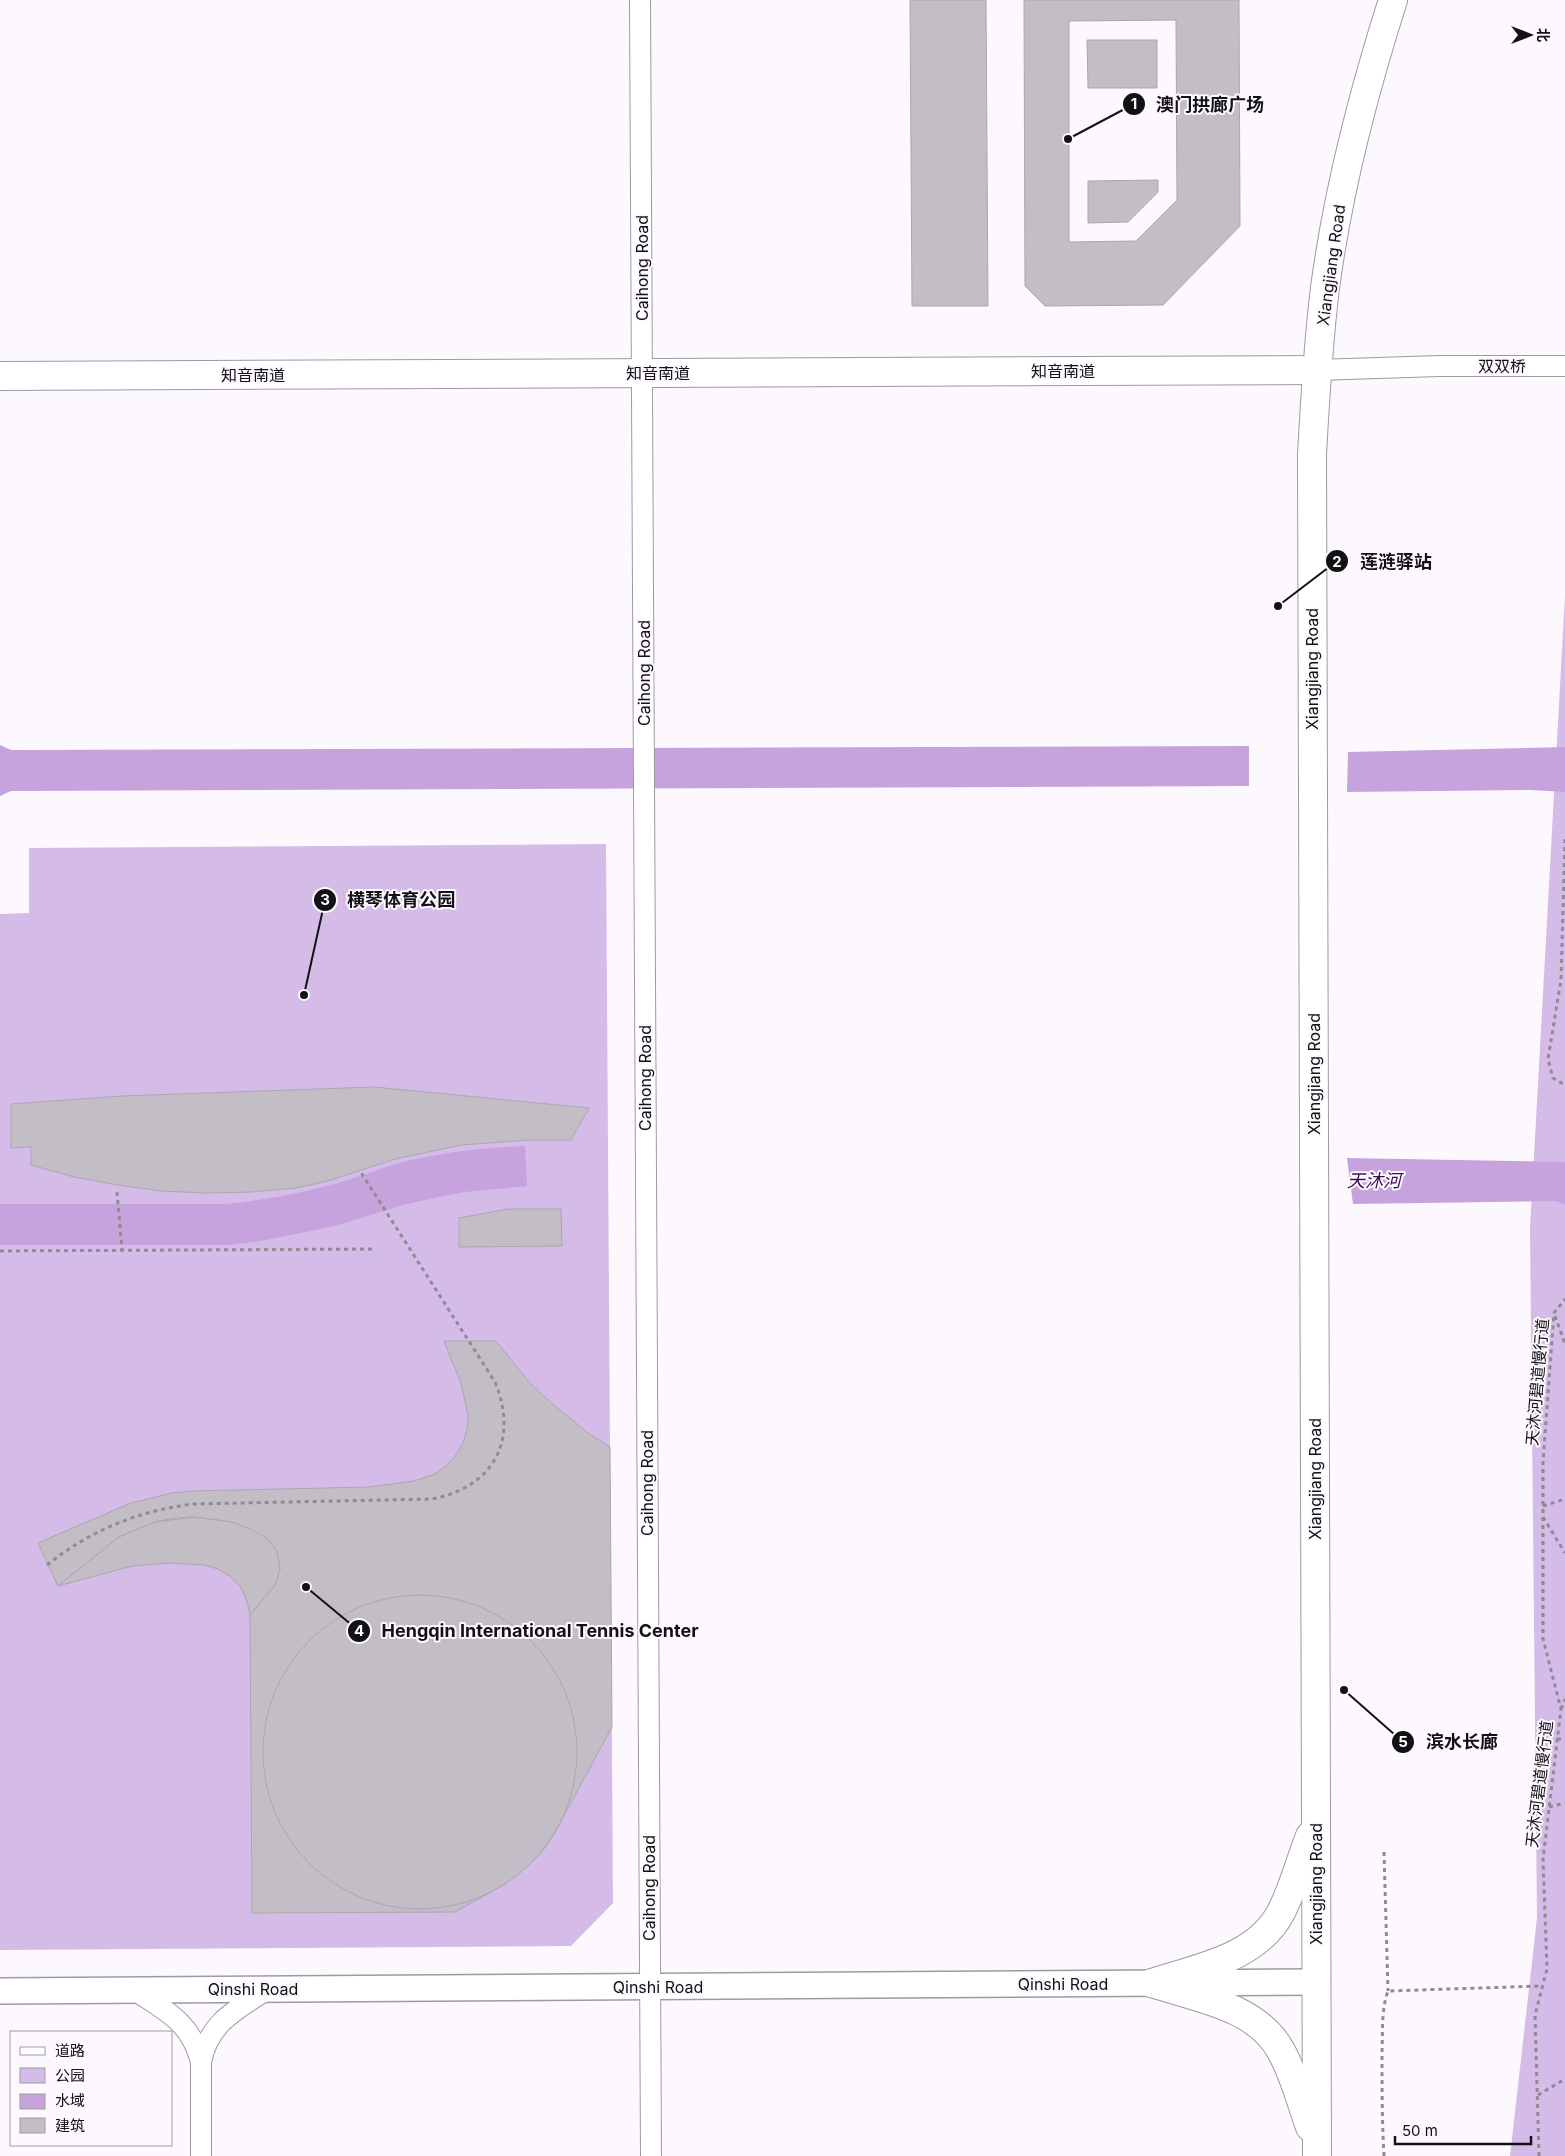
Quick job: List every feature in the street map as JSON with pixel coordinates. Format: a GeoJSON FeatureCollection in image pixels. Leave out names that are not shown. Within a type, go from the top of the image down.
{"type":"FeatureCollection","features":[{"type":"Feature","properties":{"kind":"main road","name":"Xiangjiang Road"},"geometry":{"type":"LineString","coordinates":[[1317,2150],[1312,455],[1317,370],[1325,288],[1338,207],[1356,127],[1393,0]]}},
{"type":"Feature","properties":{"kind":"main road","name":"知音南道"},"geometry":{"type":"LineString","coordinates":[[0,376],[1317,370]]}},
{"type":"Feature","properties":{"kind":"main road"},"geometry":{"type":"LineString","coordinates":[[1152,1983],[1230,1957],[1254,1945],[1264,1936],[1273,1926],[1286,1902],[1316,1818]]}},
{"type":"Feature","properties":{"kind":"main road"},"geometry":{"type":"LineString","coordinates":[[1152,1983],[1230,2008],[1264,2029],[1281,2050],[1287,2063],[1317,2150]]}},
{"type":"Feature","properties":{"kind":"street","name":"Caihong Road"},"geometry":{"type":"LineString","coordinates":[[640,0],[651,2156]]}},
{"type":"Feature","properties":{"kind":"street","name":"双双桥"},"geometry":{"type":"LineString","coordinates":[[1317,370],[1439,366],[1565,366]]}},
{"type":"Feature","properties":{"kind":"street","name":"Qinshi Road"},"geometry":{"type":"LineString","coordinates":[[0,1991],[1317,1982]]}},
{"type":"Feature","properties":{"kind":"street"},"geometry":{"type":"LineString","coordinates":[[201,2156],[201,2062],[207,2041],[220,2022],[268,1989]]}},
{"type":"Feature","properties":{"kind":"street"},"geometry":{"type":"LineString","coordinates":[[134,1990],[180,2022],[194,2041],[201,2062]]}},
{"type":"Feature","properties":{"kind":"path"},"geometry":{"type":"LineString","coordinates":[[1565,839],[1561,980],[1548,1059],[1554,1078],[1565,1085]]}},
{"type":"Feature","properties":{"kind":"path"},"geometry":{"type":"LineString","coordinates":[[48,1565],[66,1550],[105,1527],[156,1510],[193,1504],[432,1499],[451,1495],[469,1486],[484,1474],[496,1458],[503,1440],[505,1420],[503,1400],[495,1382],[360,1171]]}},
{"type":"Feature","properties":{"kind":"path"},"geometry":{"type":"LineString","coordinates":[[117,1192],[122,1250]]}},
{"type":"Feature","properties":{"kind":"path"},"geometry":{"type":"LineString","coordinates":[[0,1251],[373,1249]]}},
{"type":"Feature","properties":{"kind":"path","name":"天沐河碧道慢行道"},"geometry":{"type":"LineString","coordinates":[[1540,2156],[1535,2015],[1546,1970],[1543,1859],[1561,1709],[1543,1639],[1543,1462],[1554,1313],[1565,1299]]}},
{"type":"Feature","properties":{"kind":"path"},"geometry":{"type":"LineString","coordinates":[[1554,1313],[1565,1344]]}},
{"type":"Feature","properties":{"kind":"path"},"geometry":{"type":"LineString","coordinates":[[1543,1506],[1565,1499]]}},
{"type":"Feature","properties":{"kind":"path"},"geometry":{"type":"LineString","coordinates":[[1543,1516],[1565,1553]]}},
{"type":"Feature","properties":{"kind":"path"},"geometry":{"type":"LineString","coordinates":[[1561,1709],[1565,1699]]}},
{"type":"Feature","properties":{"kind":"path"},"geometry":{"type":"LineString","coordinates":[[1557,1739],[1565,1739]]}},
{"type":"Feature","properties":{"kind":"path"},"geometry":{"type":"LineString","coordinates":[[1549,1807],[1565,1803]]}},
{"type":"Feature","properties":{"kind":"path"},"geometry":{"type":"LineString","coordinates":[[1384,1852],[1388,1990],[1384,2000],[1383,2021],[1382,2112],[1384,2156]]}},
{"type":"Feature","properties":{"kind":"path"},"geometry":{"type":"LineString","coordinates":[[1388,1990],[1541,1986]]}},
{"type":"Feature","properties":{"kind":"path"},"geometry":{"type":"LineString","coordinates":[[1538,2095],[1565,2079]]}},
{"type":"Feature","properties":{"kind":"green space"},"geometry":{"type":"Polygon","coordinates":[[[1565,596],[1565,2156],[1510,2156],[1537,1918],[1530,1228],[1565,596]]]}},
{"type":"Feature","properties":{"kind":"green space"},"geometry":{"type":"Polygon","coordinates":[[[606,844],[613,1903],[571,1946],[0,1950],[0,914],[29,913],[29,848],[606,844]]]}},
{"type":"Feature","properties":{"kind":"water"},"geometry":{"type":"Polygon","coordinates":[[[0,745],[11,750],[1249,746],[1249,786],[11,791],[0,796],[0,745]]]}},
{"type":"Feature","properties":{"kind":"water"},"geometry":{"type":"Polygon","coordinates":[[[1565,747],[1565,792],[1531,790],[1347,792],[1348,752],[1565,747]]]}},
{"type":"Feature","properties":{"kind":"water"},"geometry":{"type":"Polygon","coordinates":[[[525,1146],[527,1186],[465,1192],[434,1198],[403,1205],[335,1226],[266,1240],[230,1245],[0,1245],[0,1204],[228,1204],[277,1197],[314,1189],[425,1157],[474,1150],[525,1146]]]}},
{"type":"Feature","properties":{"kind":"water","name":"天沐河"},"geometry":{"type":"Polygon","coordinates":[[[1347,1158],[1565,1162],[1565,1205],[1556,1201],[1353,1204],[1347,1158]]]}},
{"type":"Feature","properties":{"kind":"building"},"geometry":{"type":"Polygon","coordinates":[[[910,0],[986,0],[988,306],[912,306],[910,0]]]}},
{"type":"Feature","properties":{"kind":"building"},"geometry":{"type":"Polygon","coordinates":[[[1024,0],[1239,0],[1240,226],[1163,305],[1045,306],[1025,286],[1024,0]],[[1176,20],[1069,21],[1069,242],[1136,241],[1177,200],[1176,20]]]}},
{"type":"Feature","properties":{"kind":"building"},"geometry":{"type":"Polygon","coordinates":[[[1087,40],[1157,40],[1157,88],[1088,88],[1087,40]]]}},
{"type":"Feature","properties":{"kind":"building"},"geometry":{"type":"Polygon","coordinates":[[[1158,180],[1158,192],[1128,222],[1088,223],[1088,181],[1158,180]]]}},
{"type":"Feature","properties":{"kind":"building"},"geometry":{"type":"Polygon","coordinates":[[[374,1087],[589,1108],[571,1140],[528,1140],[462,1145],[395,1159],[328,1181],[296,1188],[251,1192],[206,1193],[162,1191],[74,1177],[31,1165],[31,1147],[11,1148],[11,1104],[122,1096],[374,1087]]]}},
{"type":"Feature","properties":{"kind":"building"},"geometry":{"type":"Polygon","coordinates":[[[508,1209],[561,1209],[562,1246],[459,1247],[459,1218],[508,1209]]]}},
{"type":"Feature","properties":{"kind":"building"},"geometry":{"type":"Polygon","coordinates":[[[444,1341],[496,1341],[529,1382],[548,1400],[588,1433],[610,1447],[612,1727],[544,1849],[532,1862],[505,1884],[455,1912],[252,1913],[250,1615],[275,1585],[280,1569],[277,1552],[267,1538],[232,1522],[194,1517],[174,1518],[155,1522],[119,1537],[58,1586],[38,1543],[131,1503],[172,1493],[370,1487],[414,1481],[435,1474],[456,1455],[463,1443],[468,1415],[461,1383],[444,1341]]]}},
{"type":"Feature","properties":{"kind":"building"},"geometry":{"type":"Polygon","coordinates":[[[194,1517],[232,1522],[250,1529],[267,1538],[277,1552],[280,1569],[275,1585],[250,1615],[247,1601],[241,1588],[231,1577],[218,1569],[204,1565],[168,1563],[132,1566],[58,1586],[119,1537],[155,1522],[194,1517]]]}},
{"type":"Feature","properties":{"kind":"building"},"geometry":{"type":"Polygon","coordinates":[[[420,1595],[451,1598],[480,1607],[507,1622],[531,1641],[550,1665],[565,1692],[574,1721],[577,1752],[574,1783],[565,1812],[550,1839],[531,1863],[507,1882],[480,1897],[451,1906],[420,1909],[389,1906],[360,1897],[333,1882],[309,1863],[290,1839],[275,1812],[266,1783],[263,1752],[266,1721],[275,1692],[290,1665],[309,1641],[333,1622],[360,1607],[389,1598],[420,1595]]]}},
{"type":"Feature","properties":{"kind":"place","name":"澳门拱廊广场"},"geometry":{"type":"Point","coordinates":[1068,139]}},
{"type":"Feature","properties":{"kind":"place","name":"莲涟驿站"},"geometry":{"type":"Point","coordinates":[1278,606]}},
{"type":"Feature","properties":{"kind":"place","name":"横琴体育公园"},"geometry":{"type":"Point","coordinates":[304,995]}},
{"type":"Feature","properties":{"kind":"place","name":"Hengqin International Tennis Center"},"geometry":{"type":"Point","coordinates":[306,1587]}},
{"type":"Feature","properties":{"kind":"place","name":"滨水长廊"},"geometry":{"type":"Point","coordinates":[1344,1690]}}]}
